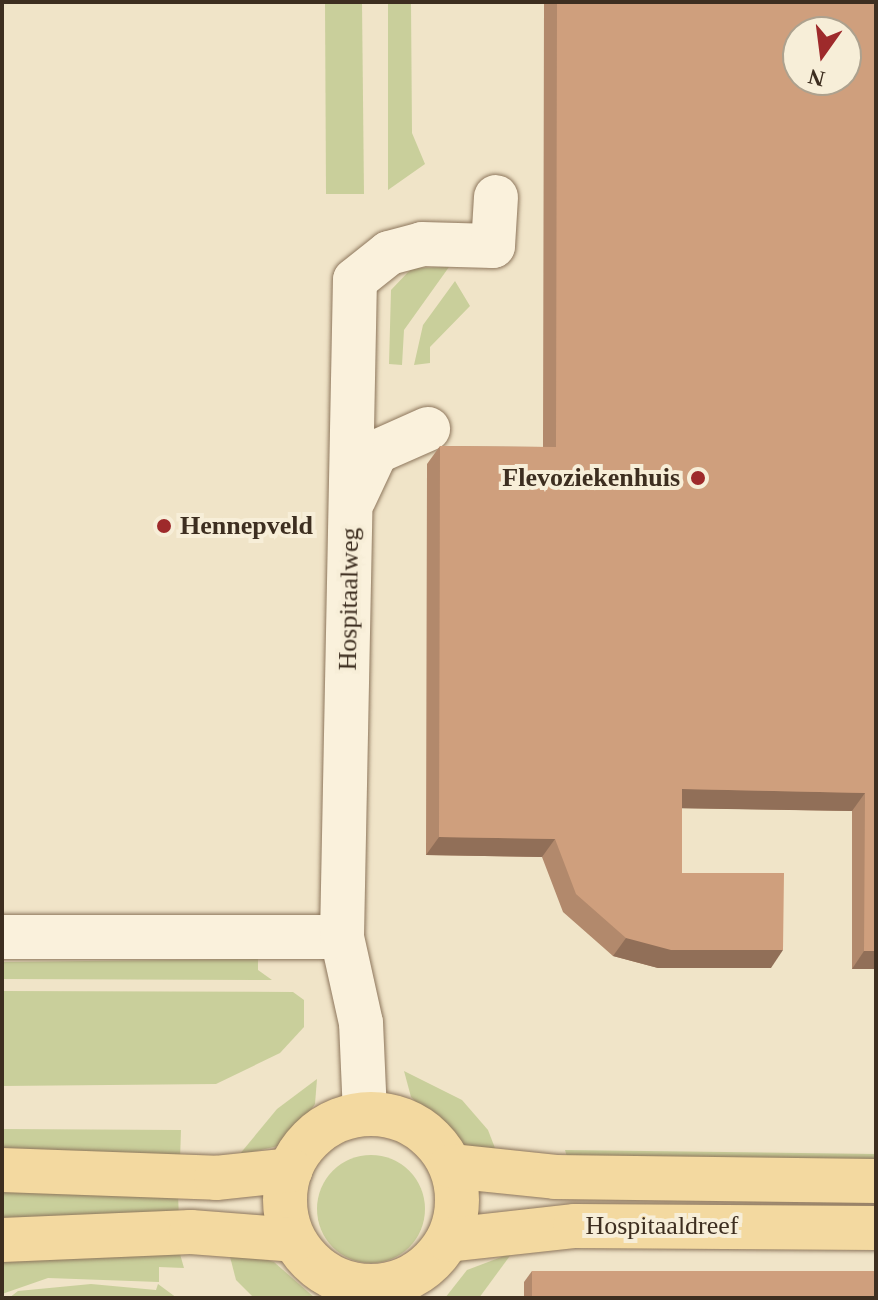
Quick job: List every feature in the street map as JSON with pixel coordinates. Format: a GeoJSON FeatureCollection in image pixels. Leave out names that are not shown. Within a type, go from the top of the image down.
{"type":"FeatureCollection","features":[{"type":"Feature","properties":{"kind":"main road"},"geometry":{"type":"LineString","coordinates":[[365,1114],[418,1128],[451,1166],[458,1190],[448,1240],[432,1262],[385,1292],[330,1277],[294,1240],[284,1211],[291,1170],[327,1125],[365,1114]]}},
{"type":"Feature","properties":{"kind":"main road","name":"Hospitaaldreef"},"geometry":{"type":"LineString","coordinates":[[451,1166],[555,1177],[876,1181]]}},
{"type":"Feature","properties":{"kind":"main road"},"geometry":{"type":"LineString","coordinates":[[2,1170],[216,1178],[291,1170]]}},
{"type":"Feature","properties":{"kind":"main road","name":"Hospitaaldreef"},"geometry":{"type":"LineString","coordinates":[[448,1240],[575,1226],[876,1228]]}},
{"type":"Feature","properties":{"kind":"main road"},"geometry":{"type":"LineString","coordinates":[[2,1240],[191,1232],[294,1240]]}},
{"type":"Feature","properties":{"kind":"lane","name":"Hospitaalweg"},"geometry":{"type":"LineString","coordinates":[[365,1114],[361,1023],[342,937],[355,280],[389,253],[422,244],[493,246],[496,197]]}},
{"type":"Feature","properties":{"kind":"lane"},"geometry":{"type":"LineString","coordinates":[[350,510],[376,452],[428,429]]}},
{"type":"Feature","properties":{"kind":"lane"},"geometry":{"type":"LineString","coordinates":[[2,937],[342,937]]}},
{"type":"Feature","properties":{"kind":"green space"},"geometry":{"type":"Polygon","coordinates":[[[325,2],[362,2],[364,194],[326,194],[325,2]]]}},
{"type":"Feature","properties":{"kind":"green space"},"geometry":{"type":"Polygon","coordinates":[[[388,2],[411,2],[412,133],[425,164],[388,190],[388,2]]]}},
{"type":"Feature","properties":{"kind":"green space"},"geometry":{"type":"Polygon","coordinates":[[[449,267],[404,330],[402,365],[389,364],[391,290],[412,268],[449,267]]]}},
{"type":"Feature","properties":{"kind":"green space"},"geometry":{"type":"Polygon","coordinates":[[[455,281],[470,306],[430,347],[430,363],[414,365],[423,325],[455,281]]]}},
{"type":"Feature","properties":{"kind":"green space"},"geometry":{"type":"Polygon","coordinates":[[[258,959],[258,970],[272,980],[2,979],[2,962],[258,959]]]}},
{"type":"Feature","properties":{"kind":"green space"},"geometry":{"type":"Polygon","coordinates":[[[2,991],[293,992],[304,1000],[304,1027],[280,1053],[216,1084],[2,1086],[2,991]]]}},
{"type":"Feature","properties":{"kind":"green space"},"geometry":{"type":"Polygon","coordinates":[[[404,1071],[462,1100],[488,1130],[500,1161],[470,1153],[455,1141],[411,1097],[404,1071]]]}},
{"type":"Feature","properties":{"kind":"green space"},"geometry":{"type":"Polygon","coordinates":[[[317,1079],[315,1104],[287,1144],[239,1155],[277,1109],[317,1079]]]}},
{"type":"Feature","properties":{"kind":"green space"},"geometry":{"type":"Polygon","coordinates":[[[2,1129],[181,1130],[180,1160],[2,1150],[2,1129]]]}},
{"type":"Feature","properties":{"kind":"green space"},"geometry":{"type":"Polygon","coordinates":[[[565,1150],[876,1154],[876,1167],[569,1164],[565,1150]]]}},
{"type":"Feature","properties":{"kind":"green space"},"geometry":{"type":"Polygon","coordinates":[[[371,1155],[392,1159],[409,1171],[421,1188],[425,1209],[421,1230],[409,1247],[392,1259],[371,1263],[350,1259],[333,1247],[321,1230],[317,1209],[321,1188],[333,1171],[350,1159],[371,1155]]]}},
{"type":"Feature","properties":{"kind":"green space"},"geometry":{"type":"Polygon","coordinates":[[[2,1191],[178,1192],[179,1222],[2,1221],[2,1191]]]}},
{"type":"Feature","properties":{"kind":"green space"},"geometry":{"type":"Polygon","coordinates":[[[178,1247],[184,1268],[159,1267],[159,1282],[48,1278],[2,1294],[2,1261],[178,1247]]]}},
{"type":"Feature","properties":{"kind":"green space"},"geometry":{"type":"Polygon","coordinates":[[[228,1249],[274,1262],[315,1298],[254,1298],[236,1280],[228,1249]]]}},
{"type":"Feature","properties":{"kind":"green space"},"geometry":{"type":"Polygon","coordinates":[[[512,1253],[479,1298],[445,1298],[467,1270],[512,1253]]]}},
{"type":"Feature","properties":{"kind":"green space"},"geometry":{"type":"Polygon","coordinates":[[[91,1284],[156,1290],[158,1284],[177,1298],[9,1298],[18,1291],[91,1284]]]}},
{"type":"Feature","properties":{"kind":"building","name":"Flevoziekenhuis"},"geometry":{"type":"Polygon","coordinates":[[[557,2],[876,2],[876,951],[864,951],[865,793],[682,789],[682,873],[784,873],[783,950],[671,950],[626,938],[576,894],[555,839],[439,837],[440,446],[556,447],[557,2]]]}},
{"type":"Feature","properties":{"kind":"building"},"geometry":{"type":"Polygon","coordinates":[[[532,1271],[876,1271],[876,1298],[532,1298],[532,1271]]]}},
{"type":"Feature","properties":{"kind":"place","name":"Flevoziekenhuis"},"geometry":{"type":"Point","coordinates":[698,478]}},
{"type":"Feature","properties":{"kind":"place","name":"Hennepveld"},"geometry":{"type":"Point","coordinates":[164,526]}}]}
